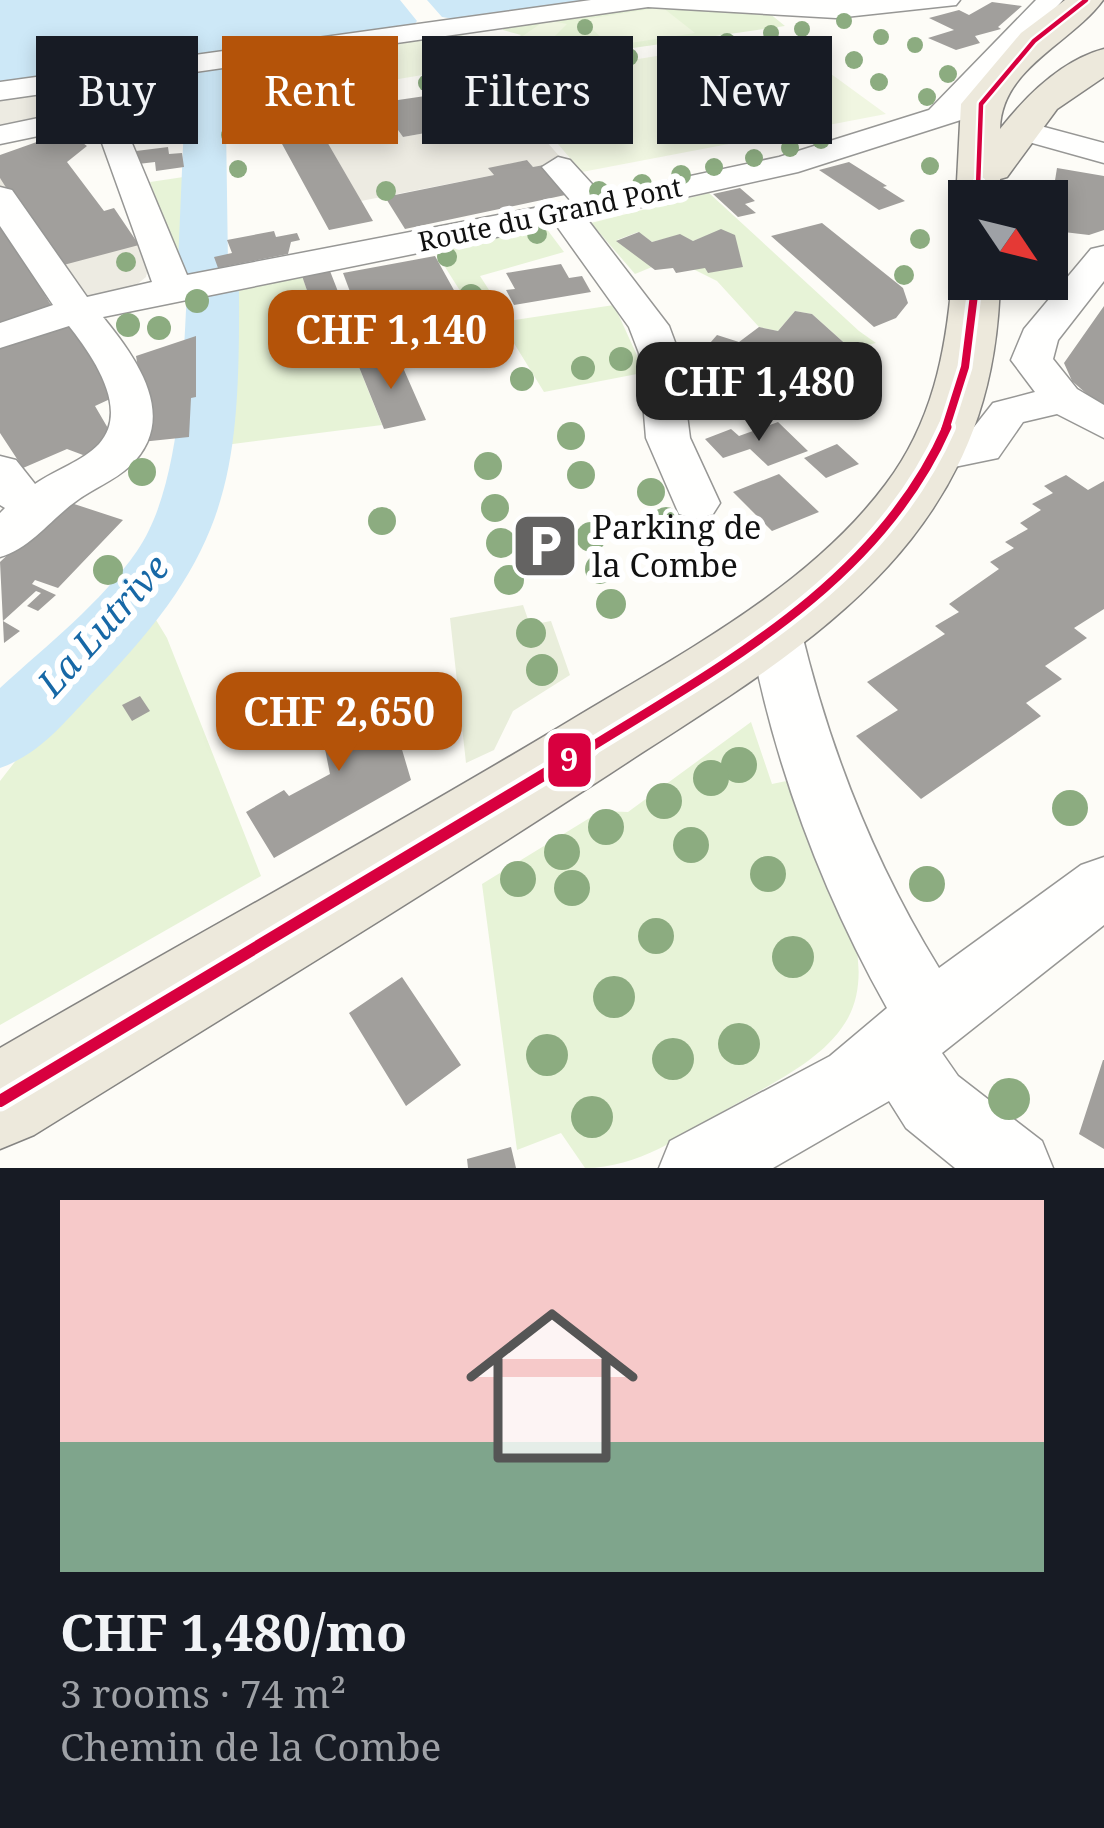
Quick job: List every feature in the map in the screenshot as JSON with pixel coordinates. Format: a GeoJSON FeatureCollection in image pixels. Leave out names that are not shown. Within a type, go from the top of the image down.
{"type":"FeatureCollection","features":[{"type":"Feature","properties":{"kind":"main road"},"geometry":{"type":"LineString","coordinates":[[989,167],[962,109],[1034,40],[1081,4]]}},
{"type":"Feature","properties":{"kind":"main road"},"geometry":{"type":"LineString","coordinates":[[989,167],[1007,109],[1053,57],[1081,4]]}},
{"type":"Feature","properties":{"kind":"main road"},"geometry":{"type":"LineString","coordinates":[[989,167],[1043,100],[1104,60]]}},
{"type":"Feature","properties":{"kind":"main road"},"geometry":{"type":"LineString","coordinates":[[0,1101],[609,736],[774,626],[868,547],[906,502],[935,457],[959,404],[974,350],[975,300]]}},
{"type":"Feature","properties":{"kind":"street"},"geometry":{"type":"LineString","coordinates":[[0,91],[648,0],[836,11],[947,0]]}},
{"type":"Feature","properties":{"kind":"street"},"geometry":{"type":"LineString","coordinates":[[203,61],[216,98]]}},
{"type":"Feature","properties":{"kind":"street","name":"Route du Grand Pont"},"geometry":{"type":"LineString","coordinates":[[0,336],[173,289],[580,210],[786,164],[962,109]]}},
{"type":"Feature","properties":{"kind":"street"},"geometry":{"type":"LineString","coordinates":[[0,135],[72,120],[100,120],[114,129],[173,289]]}},
{"type":"Feature","properties":{"kind":"street"},"geometry":{"type":"LineString","coordinates":[[989,167],[1104,153]]}},
{"type":"Feature","properties":{"kind":"street"},"geometry":{"type":"LineString","coordinates":[[558,166],[649,326],[659,353],[668,438],[695,503]]}},
{"type":"Feature","properties":{"kind":"street"},"geometry":{"type":"LineString","coordinates":[[0,540],[37,507],[119,450],[133,425],[130,390],[82,311],[45,271],[2,205]]}},
{"type":"Feature","properties":{"kind":"street"},"geometry":{"type":"LineString","coordinates":[[1104,257],[1038,338],[1032,360],[1062,398],[1104,424]]}},
{"type":"Feature","properties":{"kind":"street"},"geometry":{"type":"LineString","coordinates":[[935,457],[982,448],[998,418],[1017,405],[1062,398]]}},
{"type":"Feature","properties":{"kind":"street"},"geometry":{"type":"LineString","coordinates":[[0,471],[11,490],[37,507]]}},
{"type":"Feature","properties":{"kind":"street"},"geometry":{"type":"LineString","coordinates":[[774,626],[787,696],[885,944],[932,1102],[1015,1168]]}},
{"type":"Feature","properties":{"kind":"street"},"geometry":{"type":"LineString","coordinates":[[697,1168],[856,1082],[1104,886]]}},
{"type":"Feature","properties":{"kind":"green space"},"geometry":{"type":"Polygon","coordinates":[[[659,4],[769,13],[785,26],[716,36],[657,36],[657,45],[633,48],[633,36],[520,36],[503,30],[504,26],[659,4]]]}},
{"type":"Feature","properties":{"kind":"green space"},"geometry":{"type":"Polygon","coordinates":[[[662,7],[695,33],[633,43],[633,36],[600,36],[582,20],[662,7]]]}},
{"type":"Feature","properties":{"kind":"green space"},"geometry":{"type":"Polygon","coordinates":[[[546,20],[567,24],[555,36],[523,36],[546,20]]]}},
{"type":"Feature","properties":{"kind":"green space"},"geometry":{"type":"Polygon","coordinates":[[[422,39],[422,75],[398,79],[398,41],[422,39]]]}},
{"type":"Feature","properties":{"kind":"green space"},"geometry":{"type":"Polygon","coordinates":[[[657,56],[657,144],[729,144],[582,172],[558,144],[633,144],[633,60],[657,56]]]}},
{"type":"Feature","properties":{"kind":"green space"},"geometry":{"type":"Polygon","coordinates":[[[832,75],[886,114],[832,124],[832,75]]]}},
{"type":"Feature","properties":{"kind":"green space"},"geometry":{"type":"Polygon","coordinates":[[[197,175],[191,260],[175,249],[150,182],[197,175]]]}},
{"type":"Feature","properties":{"kind":"green space"},"geometry":{"type":"Polygon","coordinates":[[[709,193],[876,343],[851,349],[812,314],[795,311],[778,331],[759,327],[717,281],[691,268],[743,267],[734,235],[721,230],[693,241],[679,235],[652,242],[638,232],[617,240],[652,267],[635,274],[591,223],[709,193]]]}},
{"type":"Feature","properties":{"kind":"green space"},"geometry":{"type":"Polygon","coordinates":[[[546,228],[564,252],[480,276],[500,307],[474,313],[435,251],[546,228]]]}},
{"type":"Feature","properties":{"kind":"green space"},"geometry":{"type":"Polygon","coordinates":[[[302,276],[321,330],[351,325],[357,362],[382,425],[225,445],[215,439],[222,402],[221,295],[302,276]]]}},
{"type":"Feature","properties":{"kind":"green space"},"geometry":{"type":"Polygon","coordinates":[[[614,305],[640,362],[637,374],[544,392],[501,322],[614,305]]]}},
{"type":"Feature","properties":{"kind":"green space"},"geometry":{"type":"Polygon","coordinates":[[[523,605],[530,625],[551,621],[570,675],[513,711],[494,750],[466,763],[450,618],[523,605]]]}},
{"type":"Feature","properties":{"kind":"green space"},"geometry":{"type":"Polygon","coordinates":[[[150,610],[167,638],[261,876],[0,1025],[0,781],[38,732],[150,610]]]}},
{"type":"Feature","properties":{"kind":"green space"},"geometry":{"type":"Polygon","coordinates":[[[751,722],[772,784],[796,779],[846,901],[859,967],[856,997],[845,1023],[822,1050],[791,1072],[676,1140],[623,1163],[585,1168],[561,1133],[517,1150],[482,884],[601,811],[628,812],[751,722]]]}},
{"type":"Feature","properties":{"kind":"shaded area"},"geometry":{"type":"Polygon","coordinates":[[[36,88],[36,121],[0,127],[0,93],[36,88]]]}},
{"type":"Feature","properties":{"kind":"shaded area"},"geometry":{"type":"Polygon","coordinates":[[[398,130],[403,137],[422,134],[422,144],[549,144],[567,165],[533,167],[527,160],[489,169],[494,175],[361,201],[328,144],[398,144],[398,130]]]}},
{"type":"Feature","properties":{"kind":"shaded area"},"geometry":{"type":"Polygon","coordinates":[[[0,178],[139,245],[149,263],[146,277],[135,286],[55,312],[0,219],[0,178]]]}},
{"type":"Feature","properties":{"kind":"water"},"geometry":{"type":"Polygon","coordinates":[[[0,0],[400,0],[417,21],[412,27],[345,36],[222,36],[222,52],[198,56],[198,36],[36,36],[36,77],[0,82],[0,0]]]}},
{"type":"Feature","properties":{"kind":"water"},"geometry":{"type":"Polygon","coordinates":[[[427,0],[608,0],[460,20],[442,17],[427,0]]]}},
{"type":"Feature","properties":{"kind":"building"},"geometry":{"type":"Polygon","coordinates":[[[992,2],[1022,6],[998,27],[1001,29],[975,36],[980,43],[956,50],[928,38],[954,30],[929,18],[959,10],[969,15],[992,2]]]}},
{"type":"Feature","properties":{"kind":"building"},"geometry":{"type":"Polygon","coordinates":[[[422,96],[422,134],[403,137],[398,130],[398,100],[422,96]]]}},
{"type":"Feature","properties":{"kind":"building"},"geometry":{"type":"Polygon","coordinates":[[[36,142],[84,144],[67,162],[104,211],[114,208],[139,245],[56,267],[0,178],[0,155],[36,142]]]}},
{"type":"Feature","properties":{"kind":"building"},"geometry":{"type":"Polygon","coordinates":[[[282,144],[328,144],[373,221],[329,230],[282,144]]]}},
{"type":"Feature","properties":{"kind":"building"},"geometry":{"type":"Polygon","coordinates":[[[168,147],[169,154],[182,153],[184,167],[156,171],[155,162],[138,164],[136,151],[168,147]]]}},
{"type":"Feature","properties":{"kind":"building"},"geometry":{"type":"Polygon","coordinates":[[[527,160],[533,167],[544,165],[570,194],[405,229],[385,197],[494,175],[488,168],[527,160]]]}},
{"type":"Feature","properties":{"kind":"building"},"geometry":{"type":"Polygon","coordinates":[[[849,162],[905,201],[879,210],[819,170],[849,162]]]}},
{"type":"Feature","properties":{"kind":"building"},"geometry":{"type":"Polygon","coordinates":[[[1057,168],[1104,176],[1104,230],[1089,235],[1068,232],[1068,180],[1055,180],[1057,168]]]}},
{"type":"Feature","properties":{"kind":"building"},"geometry":{"type":"Polygon","coordinates":[[[740,188],[755,201],[745,204],[756,213],[738,217],[713,194],[740,188]]]}},
{"type":"Feature","properties":{"kind":"building"},"geometry":{"type":"Polygon","coordinates":[[[0,219],[55,312],[0,330],[0,219]]]}},
{"type":"Feature","properties":{"kind":"building"},"geometry":{"type":"Polygon","coordinates":[[[822,223],[903,288],[908,303],[896,318],[874,327],[771,236],[822,223]]]}},
{"type":"Feature","properties":{"kind":"building"},"geometry":{"type":"Polygon","coordinates":[[[721,229],[735,235],[743,267],[708,273],[705,268],[676,273],[673,268],[655,270],[616,241],[639,232],[652,242],[680,234],[693,241],[721,229]]]}},
{"type":"Feature","properties":{"kind":"building"},"geometry":{"type":"Polygon","coordinates":[[[274,231],[276,237],[297,233],[300,240],[291,242],[288,254],[218,268],[214,257],[232,253],[227,240],[274,231]]]}},
{"type":"Feature","properties":{"kind":"building"},"geometry":{"type":"Polygon","coordinates":[[[435,256],[455,292],[441,295],[457,320],[380,337],[376,327],[364,329],[343,273],[435,256]]]}},
{"type":"Feature","properties":{"kind":"building"},"geometry":{"type":"Polygon","coordinates":[[[561,264],[569,278],[582,276],[591,292],[514,305],[506,290],[515,289],[506,273],[561,264]]]}},
{"type":"Feature","properties":{"kind":"building"},"geometry":{"type":"Polygon","coordinates":[[[330,271],[351,325],[321,331],[302,276],[330,271]]]}},
{"type":"Feature","properties":{"kind":"building"},"geometry":{"type":"Polygon","coordinates":[[[1104,306],[1104,409],[1072,381],[1064,363],[1104,306]]]}},
{"type":"Feature","properties":{"kind":"building"},"geometry":{"type":"Polygon","coordinates":[[[795,311],[812,314],[851,349],[831,356],[823,365],[816,359],[792,373],[785,369],[769,374],[703,351],[717,335],[739,342],[759,327],[778,331],[795,311]]]}},
{"type":"Feature","properties":{"kind":"building"},"geometry":{"type":"Polygon","coordinates":[[[69,319],[123,393],[95,406],[109,430],[95,452],[83,455],[67,449],[23,468],[0,433],[0,342],[69,319]]]}},
{"type":"Feature","properties":{"kind":"building"},"geometry":{"type":"Polygon","coordinates":[[[196,336],[196,397],[191,398],[189,437],[141,442],[144,404],[136,356],[196,336]]]}},
{"type":"Feature","properties":{"kind":"building"},"geometry":{"type":"Polygon","coordinates":[[[397,354],[426,420],[384,429],[357,362],[397,354]]]}},
{"type":"Feature","properties":{"kind":"building"},"geometry":{"type":"Polygon","coordinates":[[[778,422],[808,451],[768,466],[750,449],[723,458],[705,439],[731,429],[739,436],[778,422]]]}},
{"type":"Feature","properties":{"kind":"building"},"geometry":{"type":"Polygon","coordinates":[[[837,444],[859,464],[826,478],[804,458],[837,444]]]}},
{"type":"Feature","properties":{"kind":"building"},"geometry":{"type":"Polygon","coordinates":[[[779,474],[819,512],[772,531],[733,492],[779,474]]]}},
{"type":"Feature","properties":{"kind":"building"},"geometry":{"type":"Polygon","coordinates":[[[1066,475],[1088,490],[1104,481],[1104,609],[1074,628],[1087,638],[1045,666],[1062,679],[1026,703],[1041,716],[921,799],[856,736],[898,710],[867,682],[945,634],[935,626],[959,612],[949,604],[999,569],[990,562],[1014,548],[1005,542],[1028,529],[1020,523],[1041,510],[1032,504],[1053,493],[1044,486],[1066,475]]]}},
{"type":"Feature","properties":{"kind":"building"},"geometry":{"type":"Polygon","coordinates":[[[65,501],[123,520],[58,588],[35,580],[32,584],[56,595],[38,611],[27,606],[41,593],[36,591],[3,621],[20,631],[4,643],[0,562],[65,501]]]}},
{"type":"Feature","properties":{"kind":"building"},"geometry":{"type":"Polygon","coordinates":[[[384,689],[411,780],[274,858],[246,812],[284,790],[289,796],[330,774],[317,709],[384,689]]]}},
{"type":"Feature","properties":{"kind":"building"},"geometry":{"type":"Polygon","coordinates":[[[140,696],[150,711],[132,721],[122,705],[140,696]]]}},
{"type":"Feature","properties":{"kind":"building"},"geometry":{"type":"Polygon","coordinates":[[[402,977],[461,1065],[406,1106],[349,1013],[402,977]]]}},
{"type":"Feature","properties":{"kind":"building"},"geometry":{"type":"Polygon","coordinates":[[[1104,1060],[1104,1149],[1079,1134],[1104,1060]]]}},
{"type":"Feature","properties":{"kind":"building"},"geometry":{"type":"Polygon","coordinates":[[[511,1147],[516,1168],[468,1168],[467,1159],[511,1147]]]}},
{"type":"Feature","properties":{"kind":"waterway","name":"La Lutrive"},"geometry":{"type":"LineString","coordinates":[[203,264],[206,53]]}},
{"type":"Feature","properties":{"kind":"waterway","name":"La Lutrive"},"geometry":{"type":"LineString","coordinates":[[0,736],[121,617],[174,545],[201,451],[213,290]]}},
{"type":"Feature","properties":{"kind":"transit line","name":"9"},"geometry":{"type":"LineString","coordinates":[[979,180],[981,104],[1034,41],[1086,0]]}},
{"type":"Feature","properties":{"kind":"transit line","name":"9"},"geometry":{"type":"LineString","coordinates":[[0,1101],[506,799],[711,672],[797,611],[874,541],[923,475],[958,395],[974,300]]}},
{"type":"Feature","properties":{"kind":"place","name":"Parking de la Combe"},"geometry":{"type":"Point","coordinates":[545,546]}}]}
